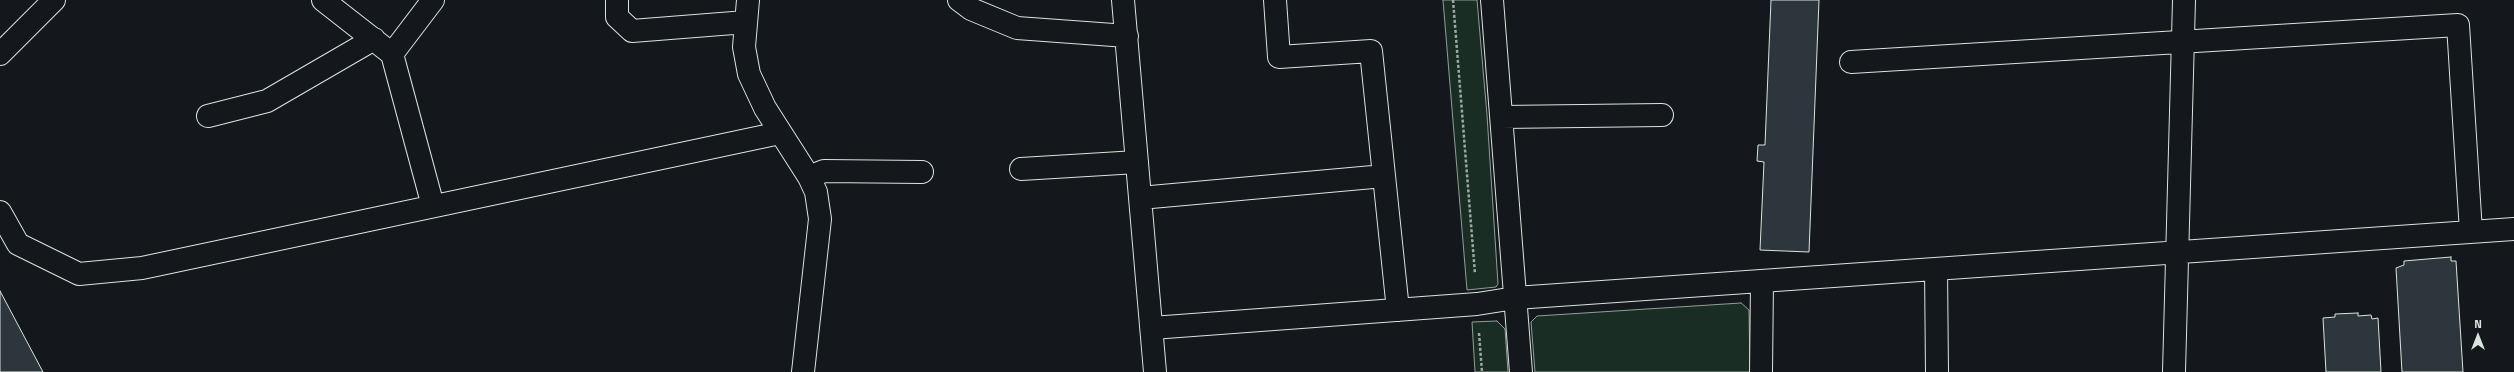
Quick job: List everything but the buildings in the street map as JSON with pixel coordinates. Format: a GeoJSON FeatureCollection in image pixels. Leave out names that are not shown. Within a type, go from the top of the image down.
{"type":"FeatureCollection","features":[{"type":"Feature","properties":{"kind":"street"},"geometry":{"type":"LineString","coordinates":[[0,54],[54,0]]}},
{"type":"Feature","properties":{"kind":"street"},"geometry":{"type":"LineString","coordinates":[[323,0],[392,54],[433,206]]}},
{"type":"Feature","properties":{"kind":"street"},"geometry":{"type":"LineString","coordinates":[[392,54],[433,0]]}},
{"type":"Feature","properties":{"kind":"street"},"geometry":{"type":"LineString","coordinates":[[617,0],[617,17],[632,31],[746,22]]}},
{"type":"Feature","properties":{"kind":"street"},"geometry":{"type":"LineString","coordinates":[[748,0],[744,47],[749,74],[765,108],[810,177],[816,192],[820,219],[803,372]]}},
{"type":"Feature","properties":{"kind":"street"},"geometry":{"type":"LineString","coordinates":[[959,0],[978,12],[1017,28],[1126,36]]}},
{"type":"Feature","properties":{"kind":"street"},"geometry":{"type":"LineString","coordinates":[[1123,0],[1155,372]]}},
{"type":"Feature","properties":{"kind":"street"},"geometry":{"type":"LineString","coordinates":[[1275,0],[1278,57],[1371,51],[1398,310]]}},
{"type":"Feature","properties":{"kind":"street"},"geometry":{"type":"LineString","coordinates":[[1492,0],[1521,372]]}},
{"type":"Feature","properties":{"kind":"street"},"geometry":{"type":"LineString","coordinates":[[2174,372],[2184,0]]}},
{"type":"Feature","properties":{"kind":"street"},"geometry":{"type":"LineString","coordinates":[[1851,62],[2183,43],[2458,25],[2471,232]]}},
{"type":"Feature","properties":{"kind":"street"},"geometry":{"type":"LineString","coordinates":[[208,116],[267,102],[374,39]]}},
{"type":"Feature","properties":{"kind":"street"},"geometry":{"type":"LineString","coordinates":[[1502,117],[1662,115]]}},
{"type":"Feature","properties":{"kind":"street"},"geometry":{"type":"LineString","coordinates":[[0,212],[18,244],[79,274],[142,268],[780,132]]}},
{"type":"Feature","properties":{"kind":"street"},"geometry":{"type":"LineString","coordinates":[[1020,169],[1137,162]]}},
{"type":"Feature","properties":{"kind":"street"},"geometry":{"type":"LineString","coordinates":[[810,177],[824,171],[922,172]]}},
{"type":"Feature","properties":{"kind":"street"},"geometry":{"type":"LineString","coordinates":[[1140,198],[1384,176]]}},
{"type":"Feature","properties":{"kind":"street"},"geometry":{"type":"LineString","coordinates":[[1152,328],[1477,304],[1515,298],[1936,270],[2514,228]]}},
{"type":"Feature","properties":{"kind":"street"},"geometry":{"type":"LineString","coordinates":[[1936,270],[1937,372]]}},
{"type":"Feature","properties":{"kind":"street"},"geometry":{"type":"LineString","coordinates":[[1761,372],[1762,281]]}},
{"type":"Feature","properties":{"kind":"path"},"geometry":{"type":"LineString","coordinates":[[1452,0],[1482,372]]}},
{"type":"Feature","properties":{"kind":"green space"},"geometry":{"type":"Polygon","coordinates":[[[1443,0],[1477,0],[1487,115],[1498,284],[1496,287],[1467,290],[1443,0]]]}},
{"type":"Feature","properties":{"kind":"green space"},"geometry":{"type":"Polygon","coordinates":[[[1741,303],[1749,310],[1750,372],[1535,372],[1531,322],[1537,316],[1741,303]]]}},
{"type":"Feature","properties":{"kind":"green space"},"geometry":{"type":"Polygon","coordinates":[[[1497,321],[1505,329],[1508,372],[1475,372],[1472,322],[1497,321]]]}}]}
